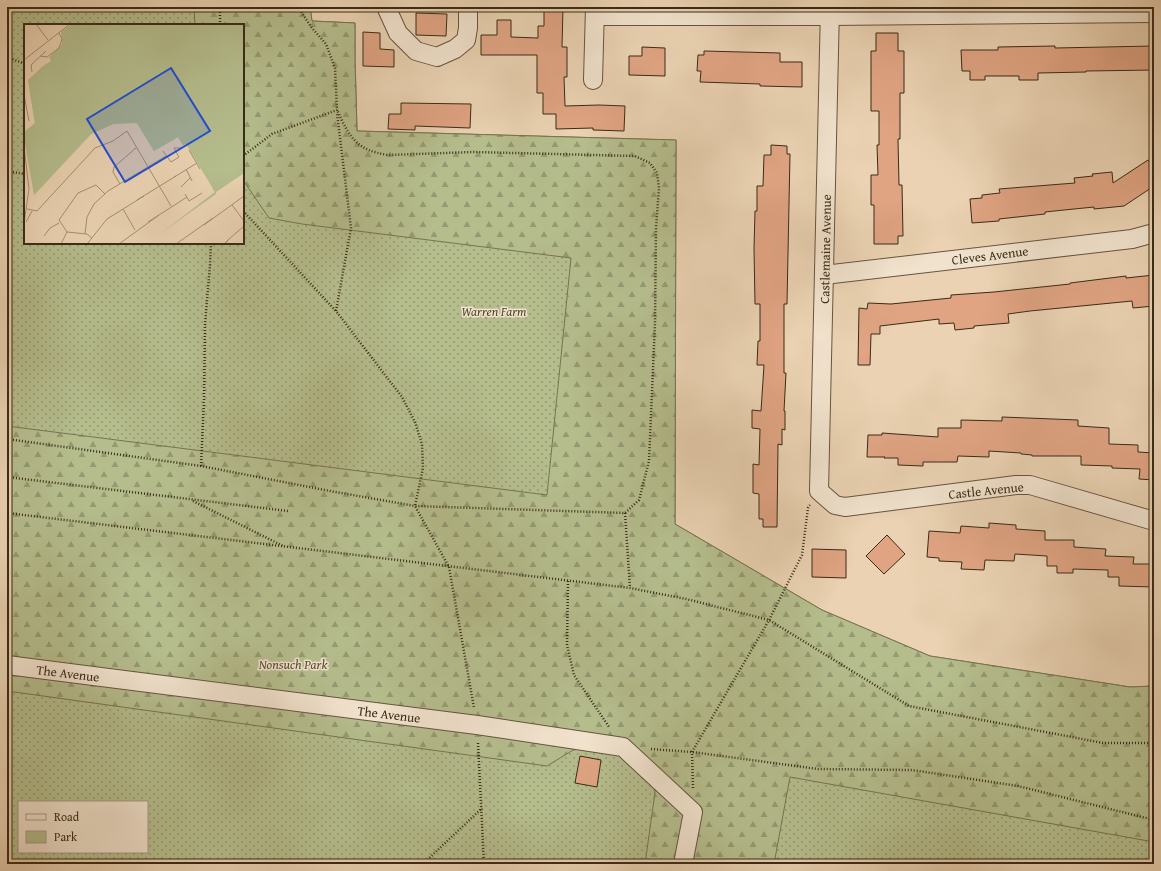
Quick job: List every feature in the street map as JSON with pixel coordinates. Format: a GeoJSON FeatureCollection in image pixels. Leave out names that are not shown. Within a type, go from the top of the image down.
{"type":"FeatureCollection","features":[{"type":"Feature","properties":{"kind":"street"},"geometry":{"type":"LineString","coordinates":[[386,9],[398,33],[416,51],[437,57],[455,49],[466,40],[468,28],[468,7]]}},
{"type":"Feature","properties":{"kind":"street"},"geometry":{"type":"LineString","coordinates":[[593,80],[595,11],[1154,13]]}},
{"type":"Feature","properties":{"kind":"street","name":"Castlemaine Avenue"},"geometry":{"type":"LineString","coordinates":[[819,491],[830,11]]}},
{"type":"Feature","properties":{"kind":"street","name":"Cleves Avenue"},"geometry":{"type":"LineString","coordinates":[[824,275],[1132,239],[1154,233]]}},
{"type":"Feature","properties":{"kind":"street","name":"Castle Avenue"},"geometry":{"type":"LineString","coordinates":[[819,491],[835,505],[845,507],[1016,485],[1030,485],[1154,521]]}},
{"type":"Feature","properties":{"kind":"street","name":"The Avenue"},"geometry":{"type":"LineString","coordinates":[[7,665],[477,725],[623,747]]}},
{"type":"Feature","properties":{"kind":"street"},"geometry":{"type":"LineString","coordinates":[[623,747],[693,812],[683,864]]}},
{"type":"Feature","properties":{"kind":"path"},"geometry":{"type":"LineString","coordinates":[[220,7],[220,24]]}},
{"type":"Feature","properties":{"kind":"path"},"geometry":{"type":"LineString","coordinates":[[300,7],[302,13],[312,28],[326,44],[335,68],[337,110],[351,228],[336,311]]}},
{"type":"Feature","properties":{"kind":"path"},"geometry":{"type":"LineString","coordinates":[[7,57],[24,64]]}},
{"type":"Feature","properties":{"kind":"path"},"geometry":{"type":"LineString","coordinates":[[244,155],[272,134],[337,110]]}},
{"type":"Feature","properties":{"kind":"path"},"geometry":{"type":"LineString","coordinates":[[7,439],[201,466],[415,506],[625,514],[639,500],[649,461],[655,322],[656,228],[659,188],[657,173],[650,163],[635,156],[474,152],[388,156],[375,153],[358,144],[346,130],[337,110]]}},
{"type":"Feature","properties":{"kind":"path"},"geometry":{"type":"LineString","coordinates":[[7,171],[24,174]]}},
{"type":"Feature","properties":{"kind":"path"},"geometry":{"type":"LineString","coordinates":[[244,212],[336,311],[402,397],[415,422],[422,444],[423,468],[415,506],[449,567],[477,725],[484,864]]}},
{"type":"Feature","properties":{"kind":"path"},"geometry":{"type":"LineString","coordinates":[[201,466],[205,324],[211,244]]}},
{"type":"Feature","properties":{"kind":"path"},"geometry":{"type":"LineString","coordinates":[[7,477],[288,511]]}},
{"type":"Feature","properties":{"kind":"path"},"geometry":{"type":"LineString","coordinates":[[693,812],[692,752],[769,620],[802,555],[808,508],[819,491]]}},
{"type":"Feature","properties":{"kind":"path"},"geometry":{"type":"LineString","coordinates":[[190,499],[286,547]]}},
{"type":"Feature","properties":{"kind":"path"},"geometry":{"type":"LineString","coordinates":[[7,513],[630,588],[686,599],[769,620],[909,706],[1103,743],[1154,743]]}},
{"type":"Feature","properties":{"kind":"path"},"geometry":{"type":"LineString","coordinates":[[625,514],[630,588]]}},
{"type":"Feature","properties":{"kind":"path"},"geometry":{"type":"LineString","coordinates":[[568,581],[567,646],[574,675],[623,747],[692,752],[818,769],[912,770],[1018,786],[1154,820]]}},
{"type":"Feature","properties":{"kind":"path"},"geometry":{"type":"LineString","coordinates":[[423,864],[482,808]]}},
{"type":"Feature","properties":{"kind":"green space","name":"Nonsuch Park"},"geometry":{"type":"Polygon","coordinates":[[[7,7],[310,7],[312,21],[355,23],[357,131],[676,140],[675,524],[822,610],[930,656],[1130,687],[1154,686],[1154,864],[7,864],[7,7]]]}},
{"type":"Feature","properties":{"kind":"green space","name":"Nonsuch Park"},"geometry":{"type":"Polygon","coordinates":[[[194,7],[310,7],[312,21],[355,23],[357,131],[676,140],[675,524],[822,610],[930,656],[1130,687],[1154,686],[1154,842],[790,777],[774,864],[645,864],[657,778],[596,736],[547,766],[7,691],[7,426],[547,495],[571,258],[302,224],[269,218],[244,181],[244,24],[195,24],[194,7]]]}},
{"type":"Feature","properties":{"kind":"building"},"geometry":{"type":"Polygon","coordinates":[[[544,7],[563,7],[562,47],[567,47],[567,77],[564,77],[565,106],[625,106],[624,131],[593,130],[593,128],[556,129],[556,114],[543,114],[543,93],[537,93],[537,55],[481,55],[481,35],[497,35],[497,20],[511,20],[511,37],[538,38],[538,26],[544,26],[544,7]]]}},
{"type":"Feature","properties":{"kind":"building"},"geometry":{"type":"Polygon","coordinates":[[[416,13],[447,14],[446,36],[416,35],[416,13]]]}},
{"type":"Feature","properties":{"kind":"building"},"geometry":{"type":"Polygon","coordinates":[[[363,32],[380,33],[380,49],[394,50],[394,67],[363,66],[363,32]]]}},
{"type":"Feature","properties":{"kind":"building"},"geometry":{"type":"Polygon","coordinates":[[[876,33],[898,33],[898,51],[904,51],[904,93],[900,93],[900,139],[898,139],[899,185],[902,185],[903,236],[898,236],[898,244],[874,244],[874,205],[871,205],[871,175],[878,175],[877,145],[879,145],[879,111],[871,111],[871,51],[876,51],[876,33]]]}},
{"type":"Feature","properties":{"kind":"building"},"geometry":{"type":"Polygon","coordinates":[[[1055,46],[1055,48],[1154,46],[1154,70],[1038,73],[1038,80],[1019,80],[1019,76],[985,76],[985,80],[970,80],[970,71],[962,71],[961,50],[998,50],[998,47],[1055,46]]]}},
{"type":"Feature","properties":{"kind":"building"},"geometry":{"type":"Polygon","coordinates":[[[642,47],[665,48],[665,76],[629,75],[629,56],[642,56],[642,47]]]}},
{"type":"Feature","properties":{"kind":"building"},"geometry":{"type":"Polygon","coordinates":[[[704,51],[780,53],[780,62],[802,62],[802,87],[700,82],[701,71],[697,71],[698,55],[704,55],[704,51]]]}},
{"type":"Feature","properties":{"kind":"building"},"geometry":{"type":"Polygon","coordinates":[[[401,103],[471,104],[470,128],[415,126],[415,130],[388,129],[389,114],[401,114],[401,103]]]}},
{"type":"Feature","properties":{"kind":"building"},"geometry":{"type":"Polygon","coordinates":[[[771,145],[787,146],[787,154],[790,154],[787,304],[784,304],[784,373],[786,373],[784,411],[785,430],[782,429],[782,445],[778,444],[777,527],[763,527],[763,519],[759,519],[759,494],[753,493],[753,464],[759,465],[760,429],[752,428],[752,410],[761,411],[764,365],[757,365],[758,341],[760,341],[760,304],[755,304],[754,248],[755,211],[757,211],[757,186],[763,186],[764,155],[771,155],[771,145]]]}},
{"type":"Feature","properties":{"kind":"building"},"geometry":{"type":"Polygon","coordinates":[[[1148,160],[1154,168],[1154,186],[1124,206],[1094,209],[1094,207],[1045,212],[1045,214],[999,219],[999,221],[972,223],[970,199],[982,198],[982,195],[1000,193],[999,189],[1075,183],[1074,178],[1093,176],[1092,174],[1112,172],[1113,183],[1148,160]]]}},
{"type":"Feature","properties":{"kind":"building"},"geometry":{"type":"Polygon","coordinates":[[[1154,275],[1154,306],[1133,308],[1132,301],[1030,311],[1008,314],[1009,323],[974,326],[974,328],[955,330],[954,323],[939,324],[939,319],[880,326],[880,334],[871,334],[870,365],[858,365],[859,308],[867,309],[868,303],[891,304],[951,298],[951,295],[1070,284],[1126,276],[1126,278],[1154,275]]]}},
{"type":"Feature","properties":{"kind":"building"},"geometry":{"type":"Polygon","coordinates":[[[1002,417],[1078,420],[1078,426],[1109,428],[1109,444],[1138,445],[1138,452],[1154,453],[1154,480],[1139,479],[1140,469],[1081,465],[1081,456],[1032,456],[1021,453],[989,451],[989,457],[958,456],[957,462],[923,462],[923,466],[898,465],[898,458],[867,457],[868,435],[882,435],[882,433],[938,437],[938,428],[961,428],[961,420],[1002,421],[1002,417]]]}},
{"type":"Feature","properties":{"kind":"building"},"geometry":{"type":"Polygon","coordinates":[[[989,523],[1016,525],[1016,529],[1045,531],[1045,540],[1074,540],[1074,547],[1106,549],[1105,556],[1134,557],[1133,564],[1154,564],[1154,587],[1119,586],[1119,577],[1108,577],[1108,570],[1073,569],[1073,573],[1057,573],[1057,566],[1047,566],[1047,556],[1015,554],[1014,561],[985,560],[984,570],[961,569],[962,562],[939,561],[939,558],[927,557],[929,531],[960,533],[961,526],[989,528],[989,523]]]}},
{"type":"Feature","properties":{"kind":"building"},"geometry":{"type":"Polygon","coordinates":[[[887,535],[905,554],[884,574],[866,556],[887,535]]]}},
{"type":"Feature","properties":{"kind":"building"},"geometry":{"type":"Polygon","coordinates":[[[812,549],[846,550],[846,578],[812,577],[812,549]]]}},
{"type":"Feature","properties":{"kind":"building"},"geometry":{"type":"Polygon","coordinates":[[[580,756],[601,760],[597,787],[575,783],[580,756]]]}},
{"type":"Feature","properties":{"kind":"park label","name":"Warren Farm"},"geometry":{"type":"Point","coordinates":[494,311]}}]}
